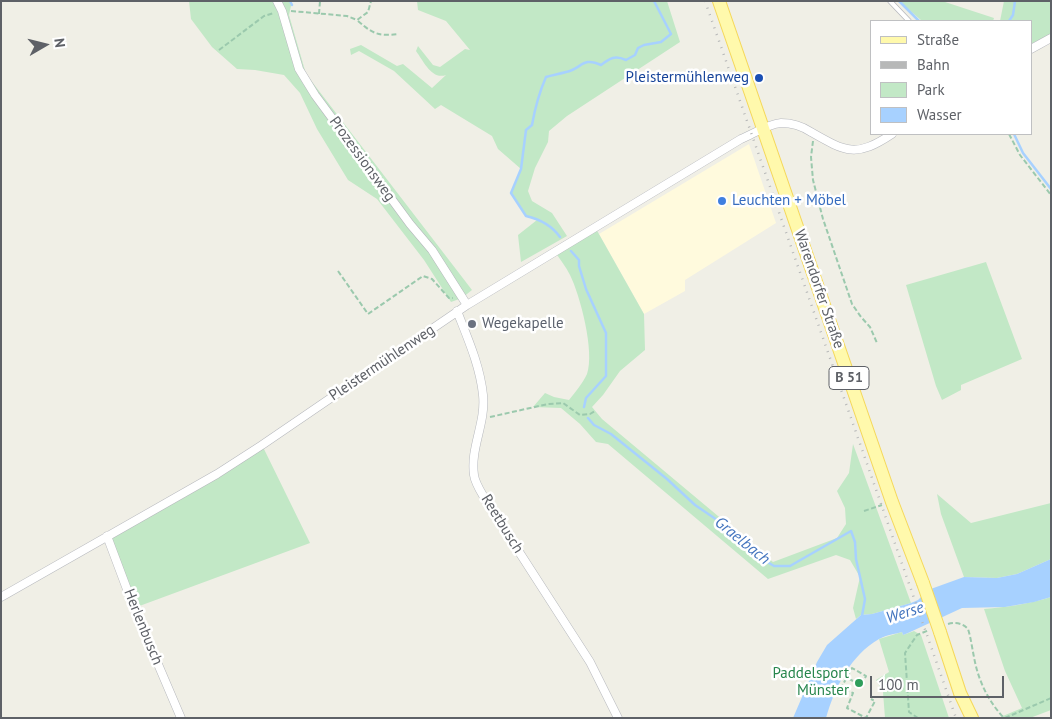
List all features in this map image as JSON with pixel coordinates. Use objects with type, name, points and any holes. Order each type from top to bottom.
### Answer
[{"type":"main road","name":"Warendorfer Straße","points":[[719,1],[892,502],[923,583],[945,628],[958,686],[972,718]]},
{"type":"street","name":"Prozessionsweg","points":[[277,1],[282,11],[299,69],[315,96],[415,231],[432,250],[465,302]]},
{"type":"street","points":[[1032,48],[1051,38]]},
{"type":"street","name":"Pleistermühlenweg","points":[[1,597],[232,464],[458,311],[465,302],[741,140],[780,123],[804,128],[837,147],[850,150],[871,147],[890,135]]},
{"type":"street","name":"Reetbusch","points":[[458,311],[476,361],[483,396],[483,419],[473,456],[474,477],[485,499],[590,662],[618,718]]},
{"type":"street","name":"Herlenbusch","points":[[107,536],[134,608],[181,718]]},
{"type":"lane","points":[[890,1],[908,20]]},
{"type":"path","points":[[319,14],[320,1]]},
{"type":"path","points":[[358,20],[368,12],[371,1]]},
{"type":"path","points":[[282,11],[347,16],[358,20],[382,36],[399,34]]},
{"type":"path","points":[[219,50],[268,15]]},
{"type":"path","points":[[815,134],[812,150],[813,180],[823,219],[852,304],[870,327],[877,342]]},
{"type":"path","points":[[1010,135],[1020,155],[1051,196]]},
{"type":"path","points":[[338,271],[368,314],[423,276],[432,279],[449,298],[465,302]]},
{"type":"path","points":[[483,419],[548,404],[562,403],[580,415],[596,411]]},
{"type":"path","points":[[864,511],[892,502]]},
{"type":"path","points":[[945,628],[960,624],[968,629],[975,664],[982,685],[993,705],[1004,718],[1051,698]]},
{"type":"path","points":[[917,635],[905,653],[909,712],[917,717]]},
{"type":"path","points":[[865,678],[866,676],[852,668],[840,688],[853,693],[847,708],[866,718],[875,701],[871,699]]},
{"type":"path","points":[[840,674],[853,681]]},
{"type":"shaded area","points":[[749,144],[776,223],[685,280],[685,291],[644,314],[599,234]]},
{"type":"green space","points":[[189,1],[292,1],[289,15],[306,74],[472,290],[462,298],[451,302],[424,260],[377,199],[348,180],[317,129],[300,93],[284,75],[237,69],[212,47],[191,19]]},
{"type":"green space","points":[[417,1],[667,1],[680,42],[567,116],[549,131],[548,142],[535,168],[528,191],[532,201],[552,213],[567,236],[521,262],[518,235],[537,220],[526,216],[511,193],[521,169],[498,149],[492,136],[441,105],[435,109],[394,71],[359,51],[351,55],[350,49],[361,45],[397,66],[403,64],[432,88],[446,75],[441,76],[432,73],[416,51],[418,46],[433,65],[440,67],[465,49],[470,50],[446,21],[418,10]]},
{"type":"green space","points":[[899,1],[942,1],[994,18],[993,20],[921,20]]},
{"type":"green space","points":[[1004,1],[1051,1],[1051,34],[1032,44],[1032,20],[1000,20]]},
{"type":"green space","points":[[595,227],[644,314],[645,350],[620,371],[592,407],[602,419],[773,562],[837,538],[846,524],[845,508],[837,491],[849,473],[853,444],[911,603],[872,614],[861,615],[856,619],[853,608],[860,577],[850,560],[836,555],[768,579],[608,444],[596,442],[580,424],[561,408],[533,407],[545,393],[569,400],[587,374],[589,364],[588,338],[582,309],[570,275],[555,252]]},
{"type":"green space","points":[[986,262],[1022,359],[961,385],[961,390],[942,400],[936,386],[906,285]]},
{"type":"green space","points":[[262,445],[310,543],[134,608],[107,536]]},
{"type":"green space","points":[[937,494],[971,523],[1051,503],[1051,559],[1017,574],[997,578],[964,577],[941,514]]},
{"type":"green space","points":[[1051,597],[1051,710],[1030,718],[998,718],[1022,708],[1005,671],[984,609],[1018,605]]},
{"type":"green space","points":[[914,631],[921,635],[949,718],[885,718],[883,692],[876,680],[889,672],[879,639],[902,632],[903,635]]},
{"type":"water","name":"Werse","points":[[1051,559],[1051,597],[1005,607],[962,608],[903,635],[902,632],[882,638],[860,654],[845,673],[834,695],[826,718],[793,718],[817,662],[827,645],[861,615],[872,614],[911,603],[918,600],[928,590],[964,577],[997,578],[1017,574]]},
{"type":"waterway","points":[[290,1],[292,5]]},
{"type":"waterway","name":"Graelbach","points":[[560,237],[545,223],[526,216],[511,193],[521,169],[526,130],[532,125],[546,77],[571,70],[586,62],[601,65],[613,58],[626,60],[635,55],[638,48],[661,42],[671,34],[654,1]]},
{"type":"waterway","points":[[899,1],[918,20]]},
{"type":"waterway","points":[[1010,20],[1013,15],[1015,1]]},
{"type":"waterway","points":[[1014,135],[1023,153],[1051,189]]},
{"type":"waterway","name":"Graelbach","points":[[571,251],[579,260],[586,289],[606,333],[606,376],[586,398],[584,407]]},
{"type":"waterway","name":"Graelbach","points":[[588,418],[594,425],[611,434],[667,479],[695,505],[723,524],[764,560],[774,566],[790,566],[851,531],[855,542],[856,559],[865,599],[862,616]]},
{"type":"railway","points":[[705,1],[956,718]]},
{"type":"place","name":"Pleistermühlenweg","points":[[759,78]]},
{"type":"place","name":"Leuchten + Möbel","points":[[722,201]]},
{"type":"place","name":"Wegekapelle","points":[[472,324]]},
{"type":"place","name":"Paddelsport Münster","points":[[859,683]]}]
